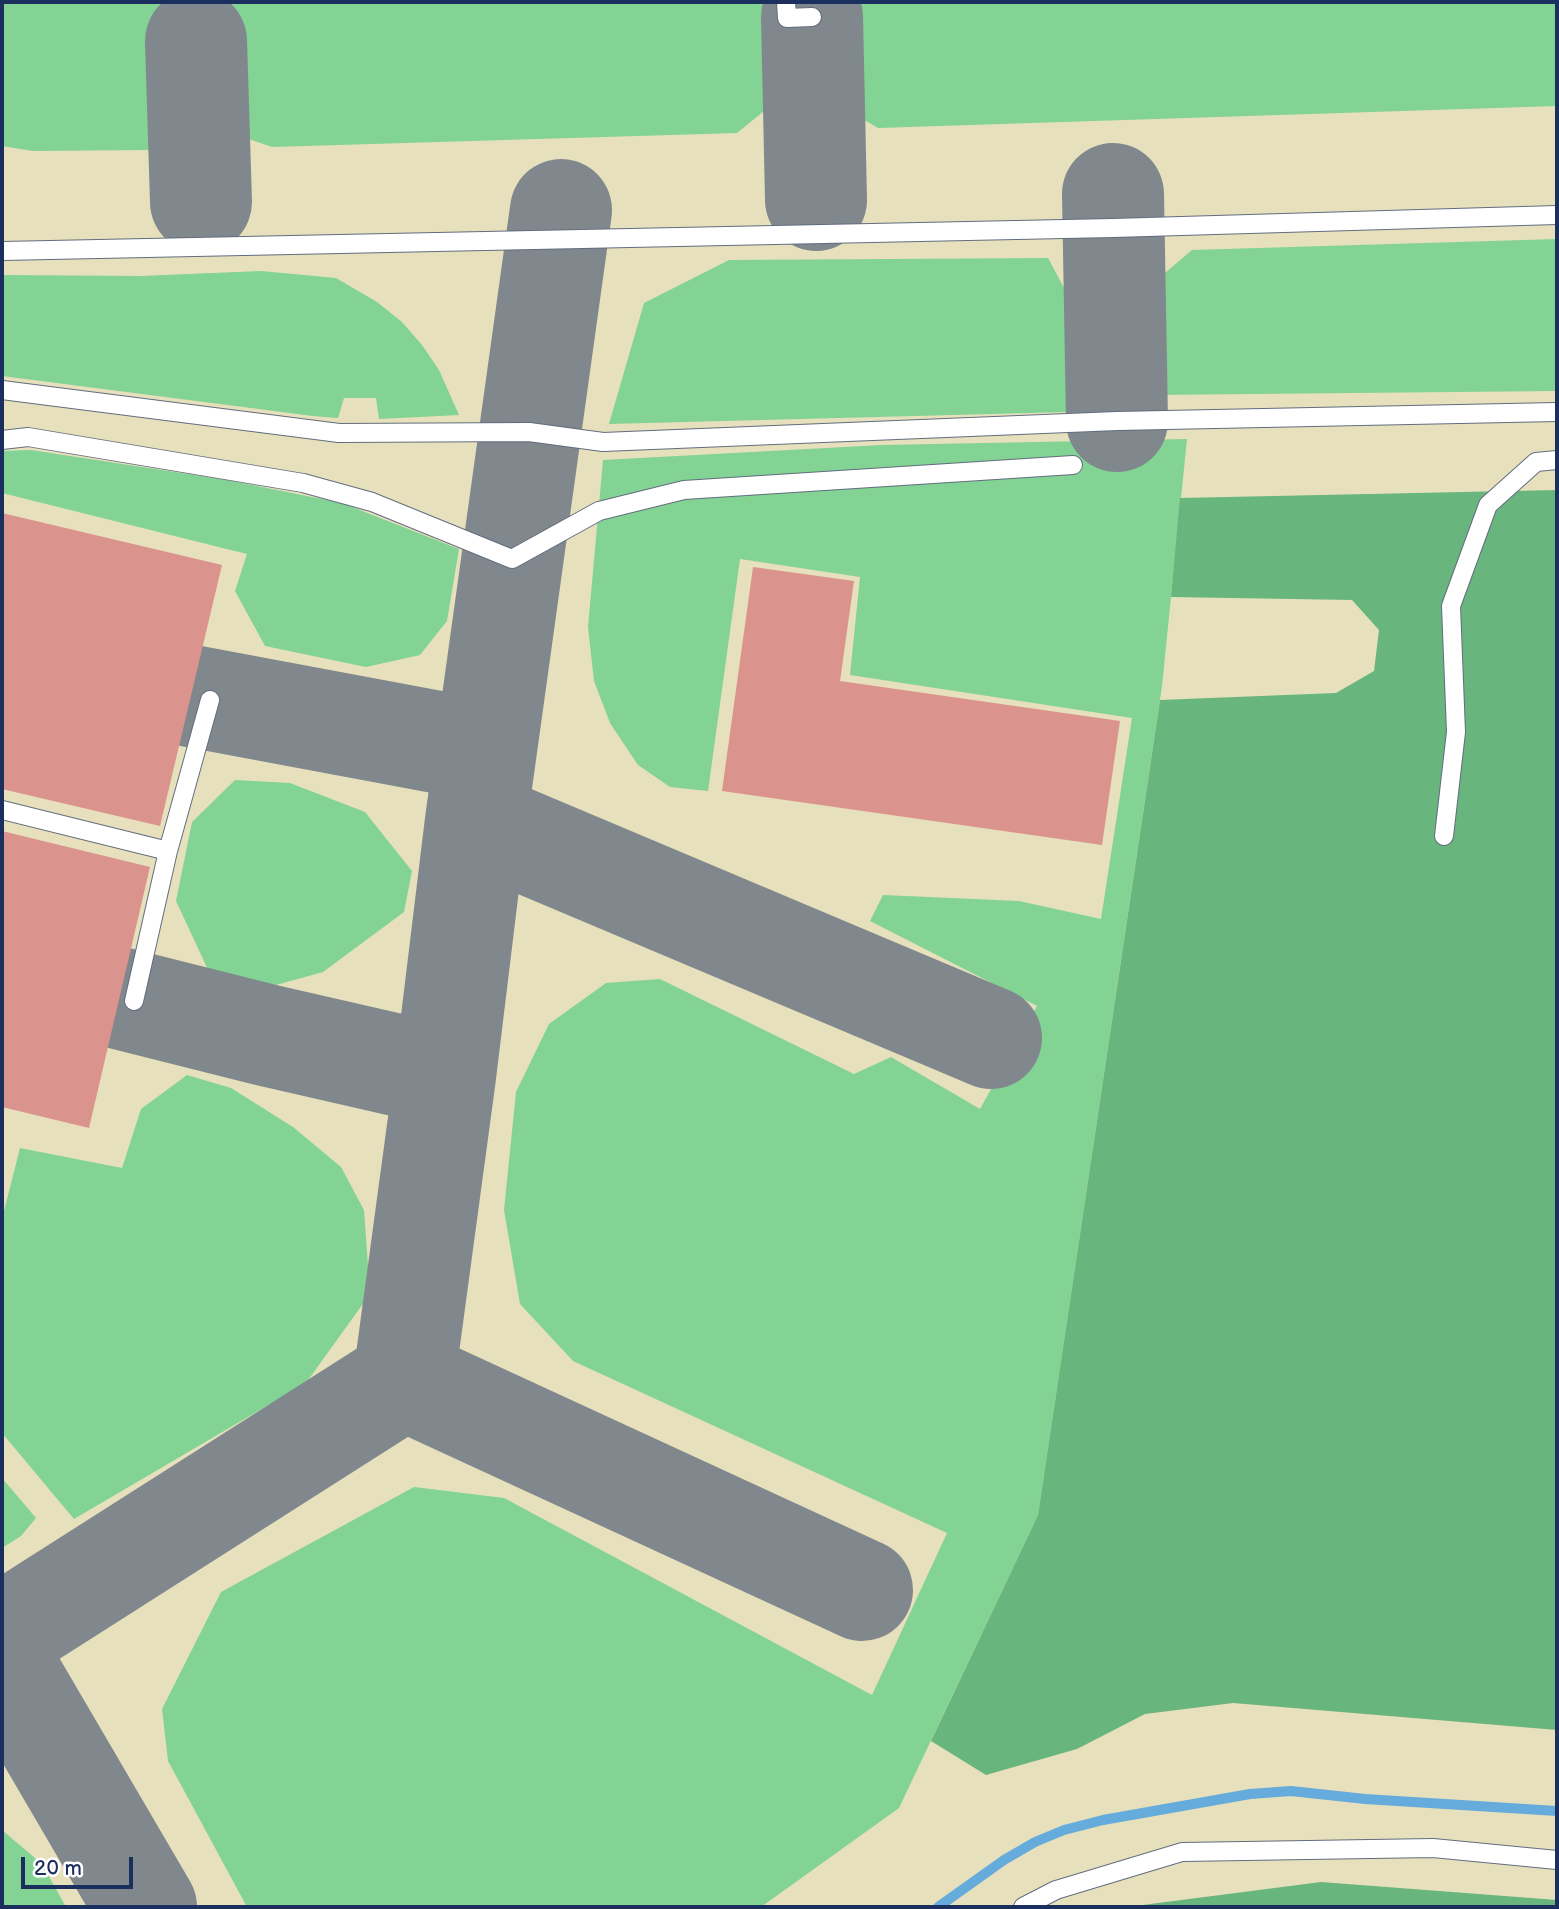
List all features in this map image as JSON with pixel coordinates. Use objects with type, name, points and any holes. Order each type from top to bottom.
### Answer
[{"type":"lane","points":[[786,2],[787,18],[812,17]]},
{"type":"lane","points":[[2,251],[1113,228],[1557,215]]},
{"type":"lane","points":[[2,390],[339,433],[529,432],[603,442],[1117,421],[1557,412]]},
{"type":"lane","points":[[2,440],[28,437],[303,483],[372,502],[512,559],[600,511],[684,490],[1073,465]]},
{"type":"lane","points":[[1444,836],[1456,732],[1451,606],[1488,505],[1536,462],[1557,460]]},
{"type":"lane","points":[[134,1001],[168,851],[209,700]]},
{"type":"lane","points":[[2,810],[168,851]]},
{"type":"lane","points":[[1023,1907],[1056,1890],[1182,1852],[1433,1848],[1557,1860]]},
{"type":"green space","points":[[2,2],[768,2],[769,107],[737,133],[272,147],[243,137],[238,18],[160,18],[163,136],[148,150],[33,151],[2,146]]},
{"type":"green space","points":[[848,2],[1557,2],[1557,106],[878,128],[849,111]]},
{"type":"green space","points":[[1557,239],[1557,391],[1150,395],[1152,284],[1192,250]]},
{"type":"green space","points":[[1048,258],[1070,299],[1068,412],[609,424],[644,303],[729,260]]},
{"type":"green space","points":[[261,271],[336,278],[377,302],[402,322],[422,345],[439,370],[459,415],[379,419],[376,398],[344,398],[338,418],[313,416],[2,376],[2,275],[141,276]]},
{"type":"green space","points":[[1187,439],[1162,686],[1038,1515],[899,1808],[761,1907],[247,1907],[168,1761],[162,1709],[221,1592],[414,1487],[504,1498],[872,1695],[947,1533],[573,1361],[520,1304],[504,1210],[516,1092],[549,1024],[606,983],[660,979],[854,1074],[891,1057],[980,1109],[1037,1006],[870,921],[883,895],[1019,901],[1101,919],[1132,718],[850,675],[860,577],[740,559],[708,791],[670,787],[638,765],[610,723],[594,681],[588,627],[603,460],[882,445]]},
{"type":"green space","points":[[31,450],[227,480],[342,503],[459,549],[447,621],[420,655],[366,667],[265,646],[235,591],[247,554],[2,493],[2,451]]},
{"type":"green space","points":[[1557,490],[1557,1730],[1233,1703],[1145,1714],[1077,1749],[986,1775],[931,1741],[1038,1515],[1160,700],[1336,693],[1374,671],[1379,630],[1352,600],[1171,597],[1180,498]]},
{"type":"green space","points":[[235,780],[290,783],[365,812],[412,871],[404,912],[323,972],[276,985],[210,974],[176,901],[192,822]]},
{"type":"green space","points":[[187,1075],[231,1088],[293,1127],[341,1167],[364,1210],[370,1294],[306,1383],[74,1519],[2,1433],[2,1219],[20,1148],[122,1168],[141,1109]]},
{"type":"green space","points":[[2,1478],[36,1518],[21,1536],[2,1548]]},
{"type":"green space","points":[[2,1830],[42,1864],[66,1907],[2,1907]]},
{"type":"green space","points":[[1321,1882],[1557,1900],[1557,1907],[1127,1907]]},
{"type":"building","points":[[2,513],[222,565],[160,826],[2,789]]},
{"type":"building","points":[[753,567],[854,581],[840,681],[1120,721],[1102,845],[722,791]]},
{"type":"building","points":[[2,831],[150,867],[89,1128],[2,1107]]},
{"type":"waterway","points":[[938,1907],[1004,1860],[1035,1842],[1064,1830],[1103,1820],[1250,1794],[1291,1791],[1365,1799],[1557,1811]]},
{"type":"taxiway","points":[[812,17],[816,200]]},
{"type":"taxiway","points":[[196,41],[201,202]]},
{"type":"taxiway","points":[[1113,194],[1117,421]]},
{"type":"taxiway","points":[[2,1635],[404,1379],[476,821],[561,210]]},
{"type":"taxiway","points":[[191,696],[485,751]]},
{"type":"taxiway","points":[[476,821],[991,1038]]},
{"type":"taxiway","points":[[119,998],[445,1076]]},
{"type":"taxiway","points":[[404,1379],[862,1590]]},
{"type":"taxiway","points":[[2,1661],[146,1907]]}]
